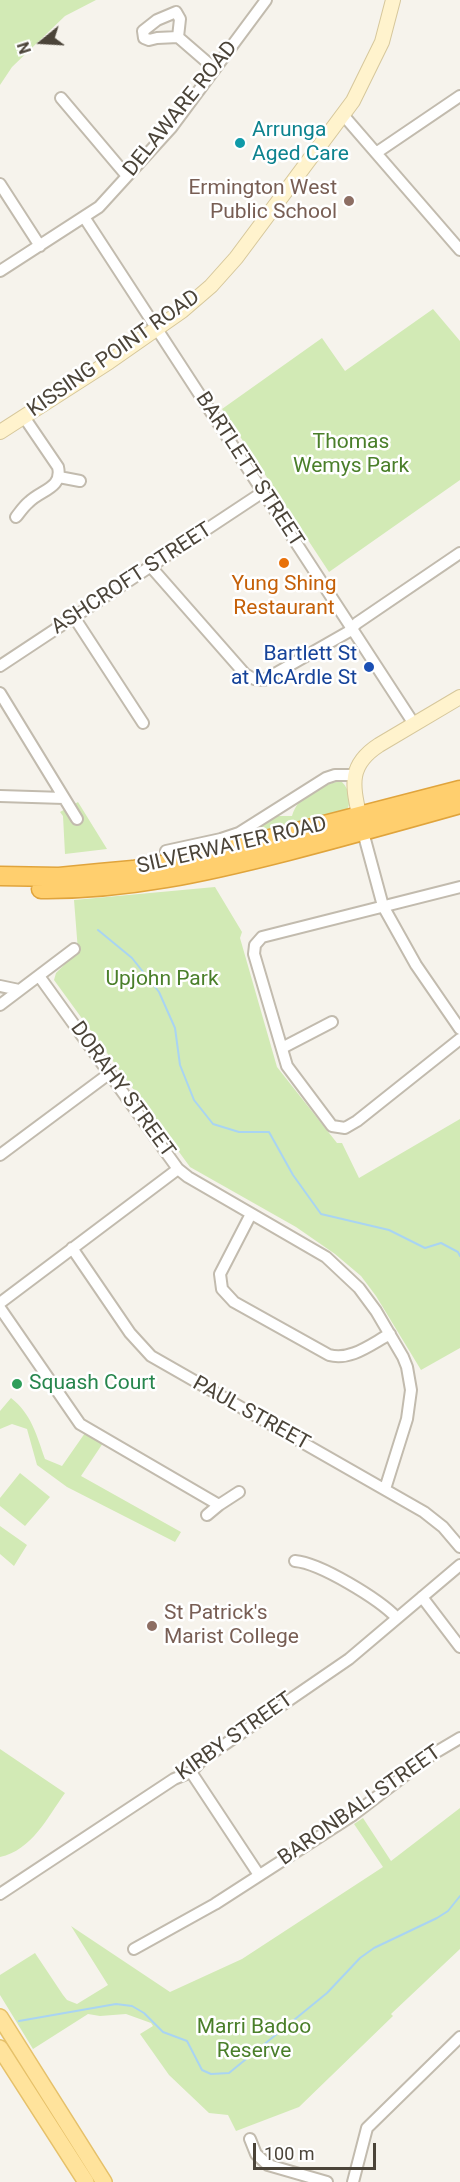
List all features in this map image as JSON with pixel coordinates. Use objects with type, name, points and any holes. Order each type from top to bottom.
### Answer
[{"type":"highway","name":"SILVERWATER ROAD","points":[[0,889],[76,889],[145,883],[218,869],[460,790]]},
{"type":"highway","name":"SILVERWATER ROAD","points":[[0,876],[59,877],[133,870],[460,804]]},
{"type":"main road","points":[[0,2017],[105,2182]]},
{"type":"main road","points":[[0,2048],[86,2182]]},
{"type":"street","name":"DELAWARE ROAD","points":[[0,271],[99,207],[171,128],[266,0]]},
{"type":"street","name":"KISSING POINT ROAD","points":[[0,432],[157,329],[182,311],[224,272],[344,116],[364,81],[382,42],[393,0]]},
{"type":"street","points":[[178,37],[215,69]]},
{"type":"street","points":[[376,153],[460,96]]},
{"type":"street","points":[[61,98],[127,176]]},
{"type":"street","points":[[344,116],[460,250]]},
{"type":"street","points":[[0,184],[40,246]]},
{"type":"street","name":"BARTLETT STREET","points":[[84,217],[414,724]]},
{"type":"street","points":[[16,517],[30,501],[54,485],[59,477],[58,467],[24,417]]},
{"type":"street","points":[[59,477],[80,481]]},
{"type":"street","name":"ASHCROFT STREET","points":[[0,666],[263,492]]},
{"type":"street","points":[[151,567],[233,662],[245,674],[254,679],[264,680],[348,632],[460,553]]},
{"type":"street","points":[[75,617],[143,723]]},
{"type":"street","points":[[0,693],[77,819]]},
{"type":"street","points":[[460,697],[367,752],[359,761],[355,775],[361,824],[383,906],[416,965],[460,1029]]},
{"type":"street","points":[[166,851],[233,835],[326,778],[335,775],[355,775]]},
{"type":"street","points":[[0,796],[64,798]]},
{"type":"street","points":[[460,886],[262,938],[255,945],[254,954],[287,1066],[332,1126],[345,1128],[357,1121],[460,1039]]},
{"type":"street","points":[[0,1005],[74,949]]},
{"type":"street","name":"DORAHY STREET","points":[[0,1303],[178,1169],[39,976]]},
{"type":"street","points":[[0,986],[19,990]]},
{"type":"street","points":[[282,1048],[332,1022]]},
{"type":"street","points":[[0,1155],[110,1073]]},
{"type":"street","points":[[178,1169],[326,1257],[358,1288],[390,1334],[407,1367],[411,1389],[407,1419],[385,1489]]},
{"type":"street","points":[[251,1214],[220,1274],[222,1289],[234,1302],[329,1355],[337,1357],[354,1353],[390,1334]]},
{"type":"street","name":"PAUL STREET","points":[[72,1248],[130,1333],[151,1356],[433,1518],[460,1547]]},
{"type":"street","points":[[0,1308],[80,1424],[219,1505]]},
{"type":"street","points":[[207,1515],[238,1492]]},
{"type":"street","points":[[295,1561],[318,1568],[378,1602],[397,1618]]},
{"type":"street","name":"KIRBY STREET","points":[[0,1894],[174,1779],[191,1772],[202,1760],[349,1659],[460,1565]]},
{"type":"street","points":[[422,1597],[460,1647]]},
{"type":"street","name":"BARONBALI STREET","points":[[134,1948],[215,1904],[360,1811],[433,1754],[460,1738]]},
{"type":"street","name":"BARONBALI STREET","points":[[191,1772],[259,1875]]},
{"type":"street","points":[[353,2182],[368,2128],[460,2037]]},
{"type":"street","points":[[250,2139],[256,2154],[268,2165],[327,2182]]},
{"type":"green space","points":[[0,0],[96,0],[65,16],[12,67],[0,85]]},
{"type":"green space","name":"Thomas Wemys Park","points":[[433,309],[460,341],[460,480],[329,572],[222,409],[322,338],[345,371]]},
{"type":"green space","points":[[341,781],[349,795],[346,811],[251,835],[251,831],[273,816],[292,816],[299,802],[311,792]]},
{"type":"green space","points":[[78,802],[107,849],[65,854],[63,816],[60,812]]},
{"type":"green space","name":"Upjohn Park","points":[[215,887],[242,932],[240,938],[277,1067],[337,1143],[342,1143],[359,1178],[460,1119],[460,1348],[421,1370],[376,1296],[361,1276],[335,1254],[296,1227],[190,1167],[54,980],[56,973],[78,951],[74,900]]},
{"type":"green space","points":[[11,1398],[28,1418],[45,1459],[62,1466],[85,1433],[103,1443],[81,1476],[181,1532],[175,1542],[67,1487],[37,1465],[27,1429],[12,1424],[0,1429],[0,1411]]},
{"type":"green space","points":[[20,1473],[50,1497],[25,1526],[0,1506],[0,1498]]},
{"type":"green space","points":[[0,1526],[27,1545],[14,1566],[0,1554]]},
{"type":"green space","points":[[0,1749],[65,1793],[30,1840],[21,1848],[0,1857]]},
{"type":"green space","name":"Marri Badoo Reserve","points":[[460,1808],[460,1949],[391,2014],[393,2016],[299,2107],[236,2131],[228,2115],[209,2113],[169,2075],[140,2034],[153,2026],[151,2023],[126,2014],[100,2016],[88,2014],[33,2049],[0,1995],[0,1975],[35,1953],[67,2000],[77,2004],[108,1985],[71,1926],[170,1992],[242,1959],[383,1867],[354,1824],[363,1818],[391,1861]]},
{"type":"waterway","points":[[98,930],[132,958],[159,992],[175,1028],[180,1065],[194,1100],[213,1124],[239,1132],[269,1132],[293,1175],[321,1214],[389,1230],[425,1248],[441,1243],[458,1252],[460,1256]]},
{"type":"waterway","points":[[19,2021],[116,2004],[132,2006],[144,2013],[163,2032],[187,2041],[202,2070],[211,2074],[229,2073],[327,1993],[360,1958],[374,1948],[437,1918],[448,1911],[460,1896]]},
{"type":"place","name":"Arrunga Aged Care","points":[[240,143]]},
{"type":"place","name":"Ermington West Public School","points":[[349,201]]},
{"type":"place","name":"Yung Shing Restaurant","points":[[284,563]]},
{"type":"place","name":"Bartlett St at McArdle St","points":[[369,667]]},
{"type":"place","name":"Squash Court","points":[[17,1384]]},
{"type":"place","name":"St Patrick's Marist College","points":[[152,1626]]}]
